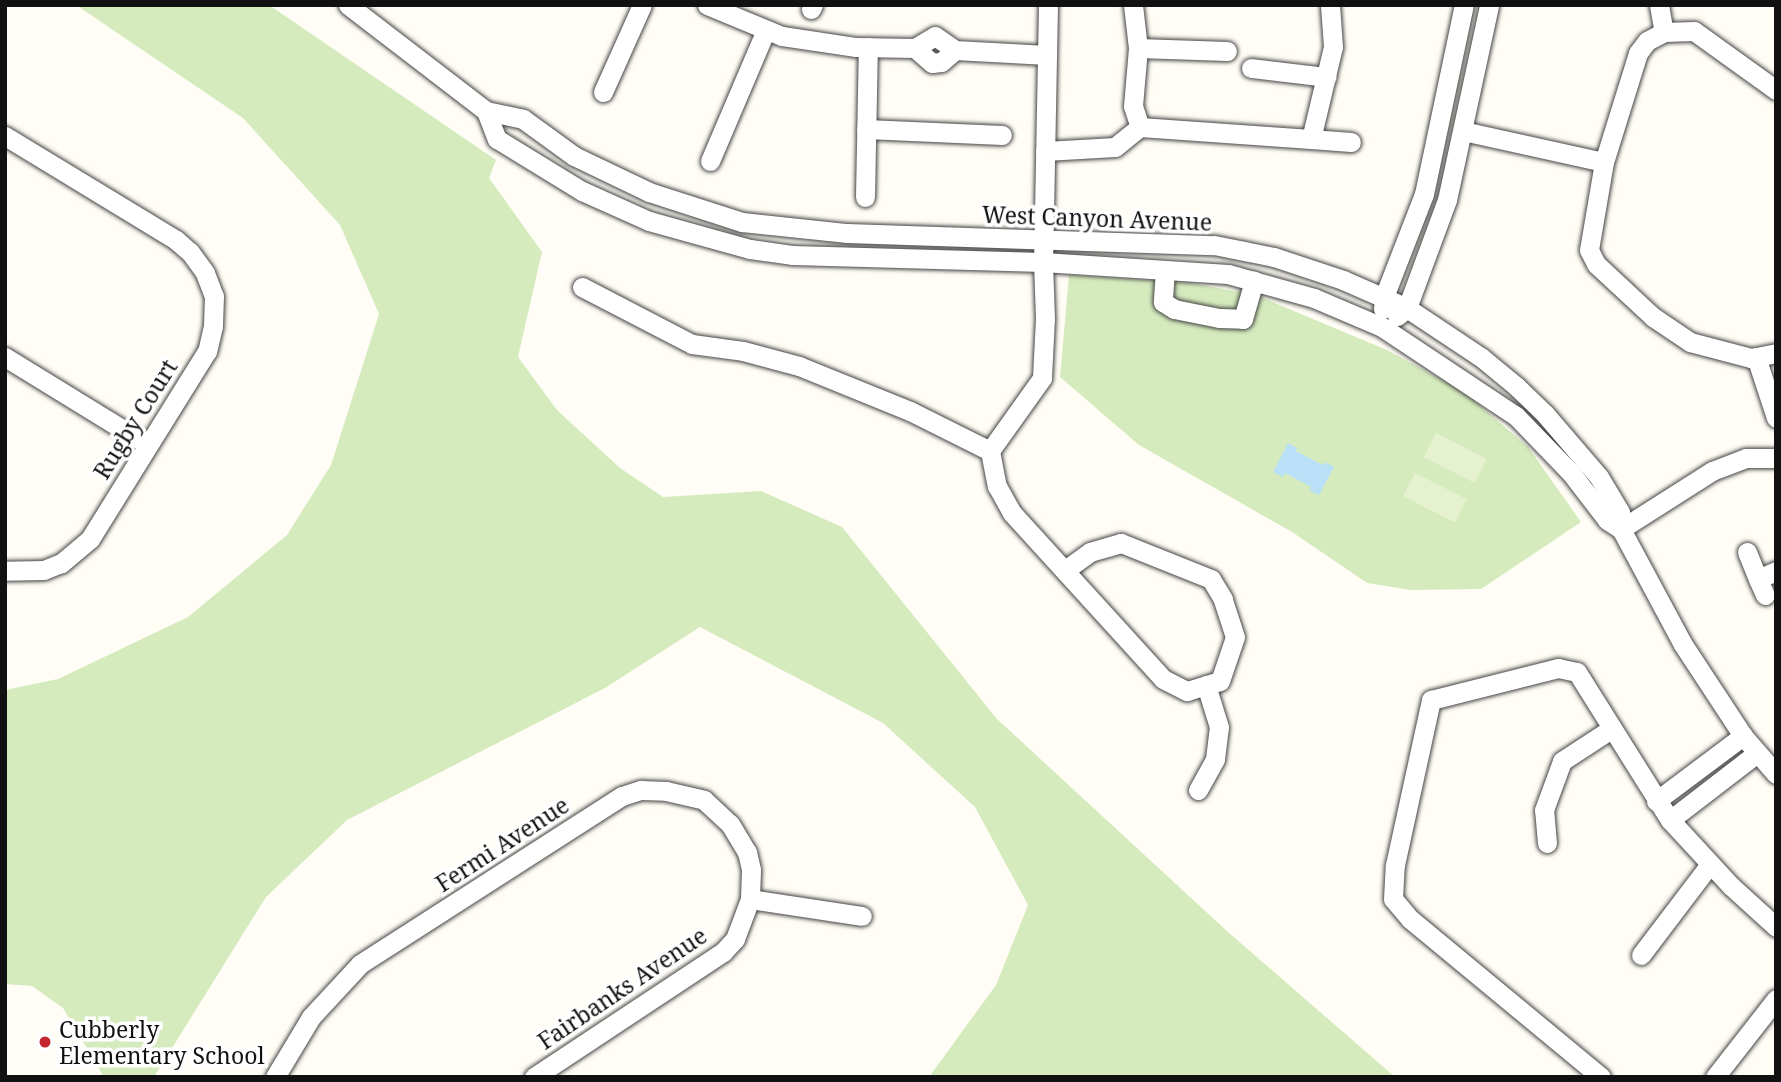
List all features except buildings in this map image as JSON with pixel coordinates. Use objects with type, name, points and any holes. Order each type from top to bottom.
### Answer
[{"type":"street","name":"West Canyon Avenue","points":[[348,5],[486,111],[523,119],[573,156],[649,192],[742,222],[847,233],[1214,245],[1274,257],[1407,308],[1482,358],[1545,414],[1599,477],[1620,512],[1621,528],[1682,643],[1743,736],[1776,774]]},
{"type":"street","points":[[603,93],[642,5]]},
{"type":"street","points":[[707,5],[782,36],[868,47],[915,48],[935,36],[955,50],[1047,55]]},
{"type":"street","points":[[1048,5],[1042,378],[990,451],[997,486],[1012,513],[1163,679],[1187,691],[1220,681],[1235,637],[1223,599],[1211,579],[1121,543],[1090,552],[1065,570]]},
{"type":"street","points":[[1133,5],[1138,48],[1133,106],[1140,127]]},
{"type":"street","points":[[1311,139],[1334,47],[1330,5]]},
{"type":"street","points":[[1382,327],[1384,297],[1424,194],[1464,5]]},
{"type":"street","points":[[1382,327],[1407,308],[1447,201],[1489,5]]},
{"type":"street","points":[[1659,5],[1664,32]]},
{"type":"street","points":[[710,161],[766,30]]},
{"type":"street","points":[[1776,90],[1694,31],[1664,32],[1647,41],[1638,53],[1604,162],[1590,250],[1596,264],[1653,317],[1690,342],[1756,357],[1776,353]]},
{"type":"street","points":[[865,197],[868,47]]},
{"type":"street","points":[[1138,48],[1227,51]]},
{"type":"street","points":[[1251,68],[1326,76]]},
{"type":"street","name":"West Canyon Avenue","points":[[486,111],[497,139],[582,191],[649,220],[750,249],[792,255],[1043,262],[1228,274],[1314,298],[1382,327],[1516,416],[1571,473],[1607,520],[1621,528]]},
{"type":"street","points":[[1045,151],[1115,147],[1140,127],[1351,142]]},
{"type":"street","points":[[866,129],[1002,135]]},
{"type":"street","points":[[1463,131],[1604,162]]},
{"type":"street","name":"Rugby Court","points":[[5,136],[176,240],[190,252],[205,273],[214,296],[214,327],[207,351],[90,539],[61,564],[44,570],[5,571]]},
{"type":"street","points":[[1165,271],[1163,302],[1174,309],[1219,318],[1243,319],[1254,281]]},
{"type":"street","points":[[582,287],[692,344],[743,351],[799,366],[910,411],[990,451]]},
{"type":"street","points":[[5,357],[148,445]]},
{"type":"street","points":[[1756,357],[1776,418]]},
{"type":"street","points":[[1621,528],[1712,471],[1746,458],[1776,458]]},
{"type":"street","points":[[1747,552],[1766,581]]},
{"type":"street","points":[[1601,1077],[1410,919],[1393,898],[1395,865],[1431,700],[1558,667],[1577,672],[1670,820],[1710,864],[1776,926]]},
{"type":"street","points":[[1198,790],[1215,759],[1219,727],[1206,685]]},
{"type":"street","points":[[1547,843],[1544,810],[1562,761],[1611,729]]},
{"type":"street","points":[[1656,801],[1743,736]]},
{"type":"street","points":[[1670,820],[1757,753]]},
{"type":"street","name":"Fermi Avenue","points":[[275,1077],[310,1017],[360,964],[622,796],[641,790],[666,790],[704,800],[730,824],[747,852],[751,870],[750,899]]},
{"type":"street","points":[[1641,956],[1710,864]]},
{"type":"street","points":[[750,899],[862,916]]},
{"type":"street","name":"Fairbanks Avenue","points":[[534,1077],[723,952],[735,939],[750,899]]},
{"type":"street","points":[[1715,1077],[1776,999]]},
{"type":"green space","points":[[76,5],[269,5],[496,160],[489,178],[542,252],[518,357],[557,410],[620,468],[663,497],[761,491],[842,527],[997,719],[1228,932],[1395,1077],[929,1077],[996,985],[1028,905],[975,807],[883,723],[700,627],[605,688],[347,820],[266,897],[154,1077],[104,1077],[63,1008],[32,986],[5,984],[5,690],[58,679],[188,617],[287,535],[331,465],[379,314],[340,225],[243,118]]},
{"type":"green space","points":[[1069,275],[1190,283],[1256,295],[1387,350],[1464,392],[1528,447],[1581,522],[1481,589],[1411,590],[1367,583],[1292,532],[1139,445],[1060,377]]},
{"type":"green space","points":[[1436,433],[1487,459],[1475,483],[1424,457]]},
{"type":"green space","points":[[1415,473],[1467,499],[1455,522],[1403,496]]},
{"type":"water","points":[[1288,443],[1297,448],[1296,451],[1323,465],[1325,462],[1334,467],[1319,495],[1310,491],[1311,487],[1285,473],[1283,477],[1273,472]]},
{"type":"place","name":"Cubberly Elementary School","points":[[45,1042]]}]
